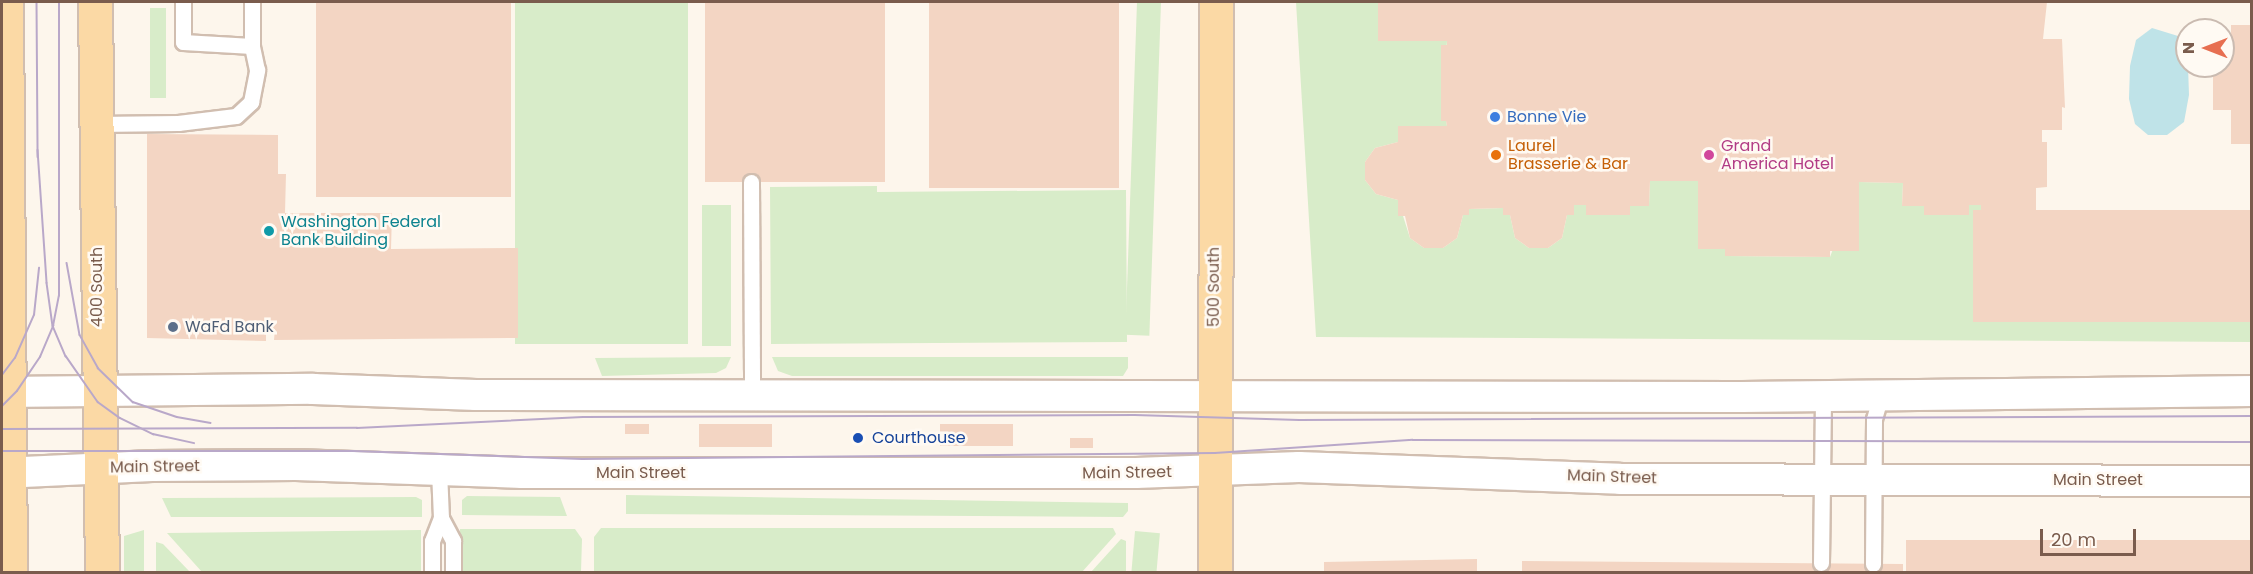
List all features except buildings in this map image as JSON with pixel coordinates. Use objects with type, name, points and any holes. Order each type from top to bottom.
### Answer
[{"type":"main road","points":[[6,2],[4,47],[5,473],[10,573]]},
{"type":"main road","name":"400 South","points":[[95,2],[102,573]]},
{"type":"main road","name":"500 South","points":[[1215,573],[1216,2]]},
{"type":"street","points":[[5,392],[98,389],[752,396],[1215,393],[1881,395],[2252,391]]},
{"type":"street","name":"Main Street","points":[[5,473],[100,468],[296,465],[439,470],[944,474],[1343,468],[1620,479],[1873,478],[2252,481]]},
{"type":"lane","points":[[183,2],[183,42],[252,46]]},
{"type":"lane","points":[[96,123],[178,123],[236,116],[251,102],[257,70],[252,46],[252,2]]},
{"type":"lane","points":[[751,182],[752,396]]},
{"type":"lane","points":[[1821,563],[1823,395]]},
{"type":"lane","points":[[1873,564],[1874,419],[1881,395]]},
{"type":"lane","points":[[432,573],[432,541],[441,518],[439,470]]},
{"type":"lane","points":[[441,518],[453,541],[453,573]]},
{"type":"green space","points":[[515,2],[688,2],[688,344],[515,344]]},
{"type":"green space","points":[[1137,2],[1161,3],[1149,336],[1125,335]]},
{"type":"green space","points":[[1296,2],[1378,2],[1378,41],[1447,41],[1441,121],[1446,121],[1447,126],[1398,126],[1398,142],[1375,148],[1365,162],[1365,180],[1376,194],[1398,200],[1410,238],[1424,248],[1443,248],[1457,238],[1463,215],[1469,215],[1469,209],[1503,208],[1503,215],[1510,215],[1515,238],[1529,248],[1548,248],[1562,238],[1567,215],[1574,215],[1574,205],[1586,205],[1586,215],[1630,215],[1630,206],[1649,205],[1650,181],[1698,181],[1698,249],[1725,249],[1725,256],[1830,257],[1859,182],[1903,183],[1902,206],[1924,206],[1924,215],[1969,215],[1969,205],[1981,205],[1981,210],[1973,211],[1973,321],[2251,322],[2251,342],[1316,337]]},
{"type":"green space","points":[[150,8],[166,8],[166,98],[150,98]]},
{"type":"green space","points":[[877,186],[877,192],[1126,190],[1127,342],[771,344],[770,187]]},
{"type":"green space","points":[[702,205],[731,205],[731,346],[702,346]]},
{"type":"green space","points":[[731,357],[726,368],[716,373],[602,376],[595,358]]},
{"type":"green space","points":[[772,357],[1128,357],[1128,368],[1123,376],[792,376],[778,371]]},
{"type":"green space","points":[[626,495],[1128,503],[1128,511],[1123,517],[626,514]]},
{"type":"green space","points":[[467,496],[560,497],[567,516],[462,515],[462,500]]},
{"type":"green space","points":[[416,497],[422,500],[422,517],[171,517],[162,498]]},
{"type":"green space","points":[[601,528],[1113,528],[1116,534],[1082,572],[594,572],[594,537]]},
{"type":"green space","points":[[460,529],[575,529],[582,539],[581,572],[459,572]]},
{"type":"green space","points":[[144,530],[144,572],[124,572],[124,536]]},
{"type":"green space","points":[[421,530],[421,572],[202,572],[167,533]]},
{"type":"green space","points":[[1135,531],[1160,533],[1157,572],[1131,572]]},
{"type":"green space","points":[[1121,539],[1126,541],[1126,572],[1091,572]]},
{"type":"green space","points":[[156,542],[163,544],[190,572],[156,572]]},
{"type":"water","points":[[2152,28],[2175,35],[2175,78],[2188,78],[2189,95],[2184,122],[2167,135],[2148,135],[2135,124],[2129,99],[2130,66],[2136,40]]},
{"type":"tram line","points":[[37,2],[38,157]]},
{"type":"tram line","points":[[2,406],[17,391],[40,357],[53,326],[59,296],[59,2]]},
{"type":"tram line","points":[[38,150],[47,283],[53,326],[66,356],[98,402],[120,418],[153,434],[194,443]]},
{"type":"tram line","points":[[67,263],[80,335],[98,368],[133,402],[177,417],[210,423]]},
{"type":"tram line","points":[[2,375],[15,358],[34,315],[39,268]]},
{"type":"tram line","points":[[2,429],[357,428],[583,417],[1135,415],[1299,420],[2252,416]]},
{"type":"tram line","points":[[2,451],[353,451],[582,459],[1215,453],[1413,440],[2252,442]]},
{"type":"place","name":"Bonne Vie","points":[[1495,117]]},
{"type":"place","name":"Laurel Brasserie & Bar","points":[[1496,155]]},
{"type":"place","name":"Grand America Hotel","points":[[1709,155]]},
{"type":"place","name":"Washington Federal Bank Building","points":[[269,231]]},
{"type":"place","name":"WaFd Bank","points":[[173,327]]},
{"type":"place","name":"Courthouse","points":[[858,438]]}]
